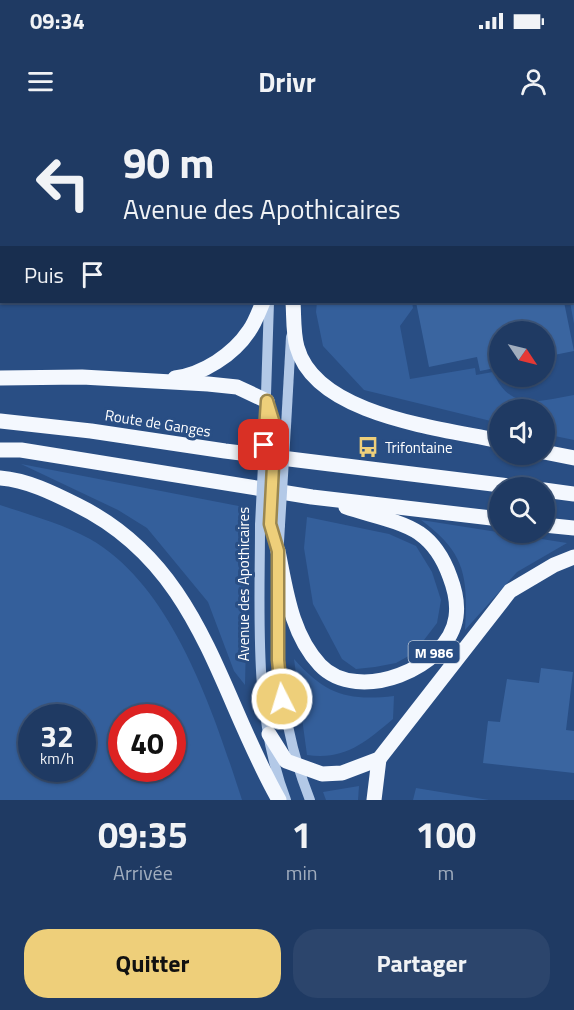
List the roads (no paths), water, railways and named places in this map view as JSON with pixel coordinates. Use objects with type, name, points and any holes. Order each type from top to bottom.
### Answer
[{"type":"main road","points":[[150,381],[188,376],[222,359],[249,332],[263,303]]},
{"type":"main road","points":[[293,303],[297,348],[322,385],[347,402],[385,416],[489,439]]},
{"type":"main road","points":[[0,378],[82,378],[237,387],[267,401]]},
{"type":"main road","name":"Route de Ganges","points":[[0,421],[489,483]]},
{"type":"main road","name":"M 986","points":[[0,450],[21,450],[312,496],[489,518]]},
{"type":"main road","points":[[555,454],[574,458]]},
{"type":"main road","points":[[0,478],[51,491],[90,511],[127,536],[156,563],[179,593],[205,637],[264,774],[279,800]]},
{"type":"main road","points":[[555,491],[574,494]]},
{"type":"main road","name":"M 986","points":[[278,551],[288,601],[301,639],[321,666],[346,681],[392,680],[429,658],[445,639],[456,619],[456,594],[439,553],[418,533],[312,496]]},
{"type":"main road","points":[[555,526],[574,528]]},
{"type":"main road","name":"M 986","points":[[379,759],[510,591],[574,556]]},
{"type":"main road","points":[[269,734],[286,762],[322,774],[342,773],[379,759],[374,800]]},
{"type":"street","name":"Avenue des Apothicaires","points":[[269,303],[267,401],[276,426],[270,525],[278,551],[279,670],[282,699],[297,766],[310,800]]},
{"type":"street","name":"Avenue des Apothicaires","points":[[286,800],[274,769],[260,663],[276,426],[293,303]]},
{"type":"place","name":"Trifontaine","points":[[368,447]]}]
